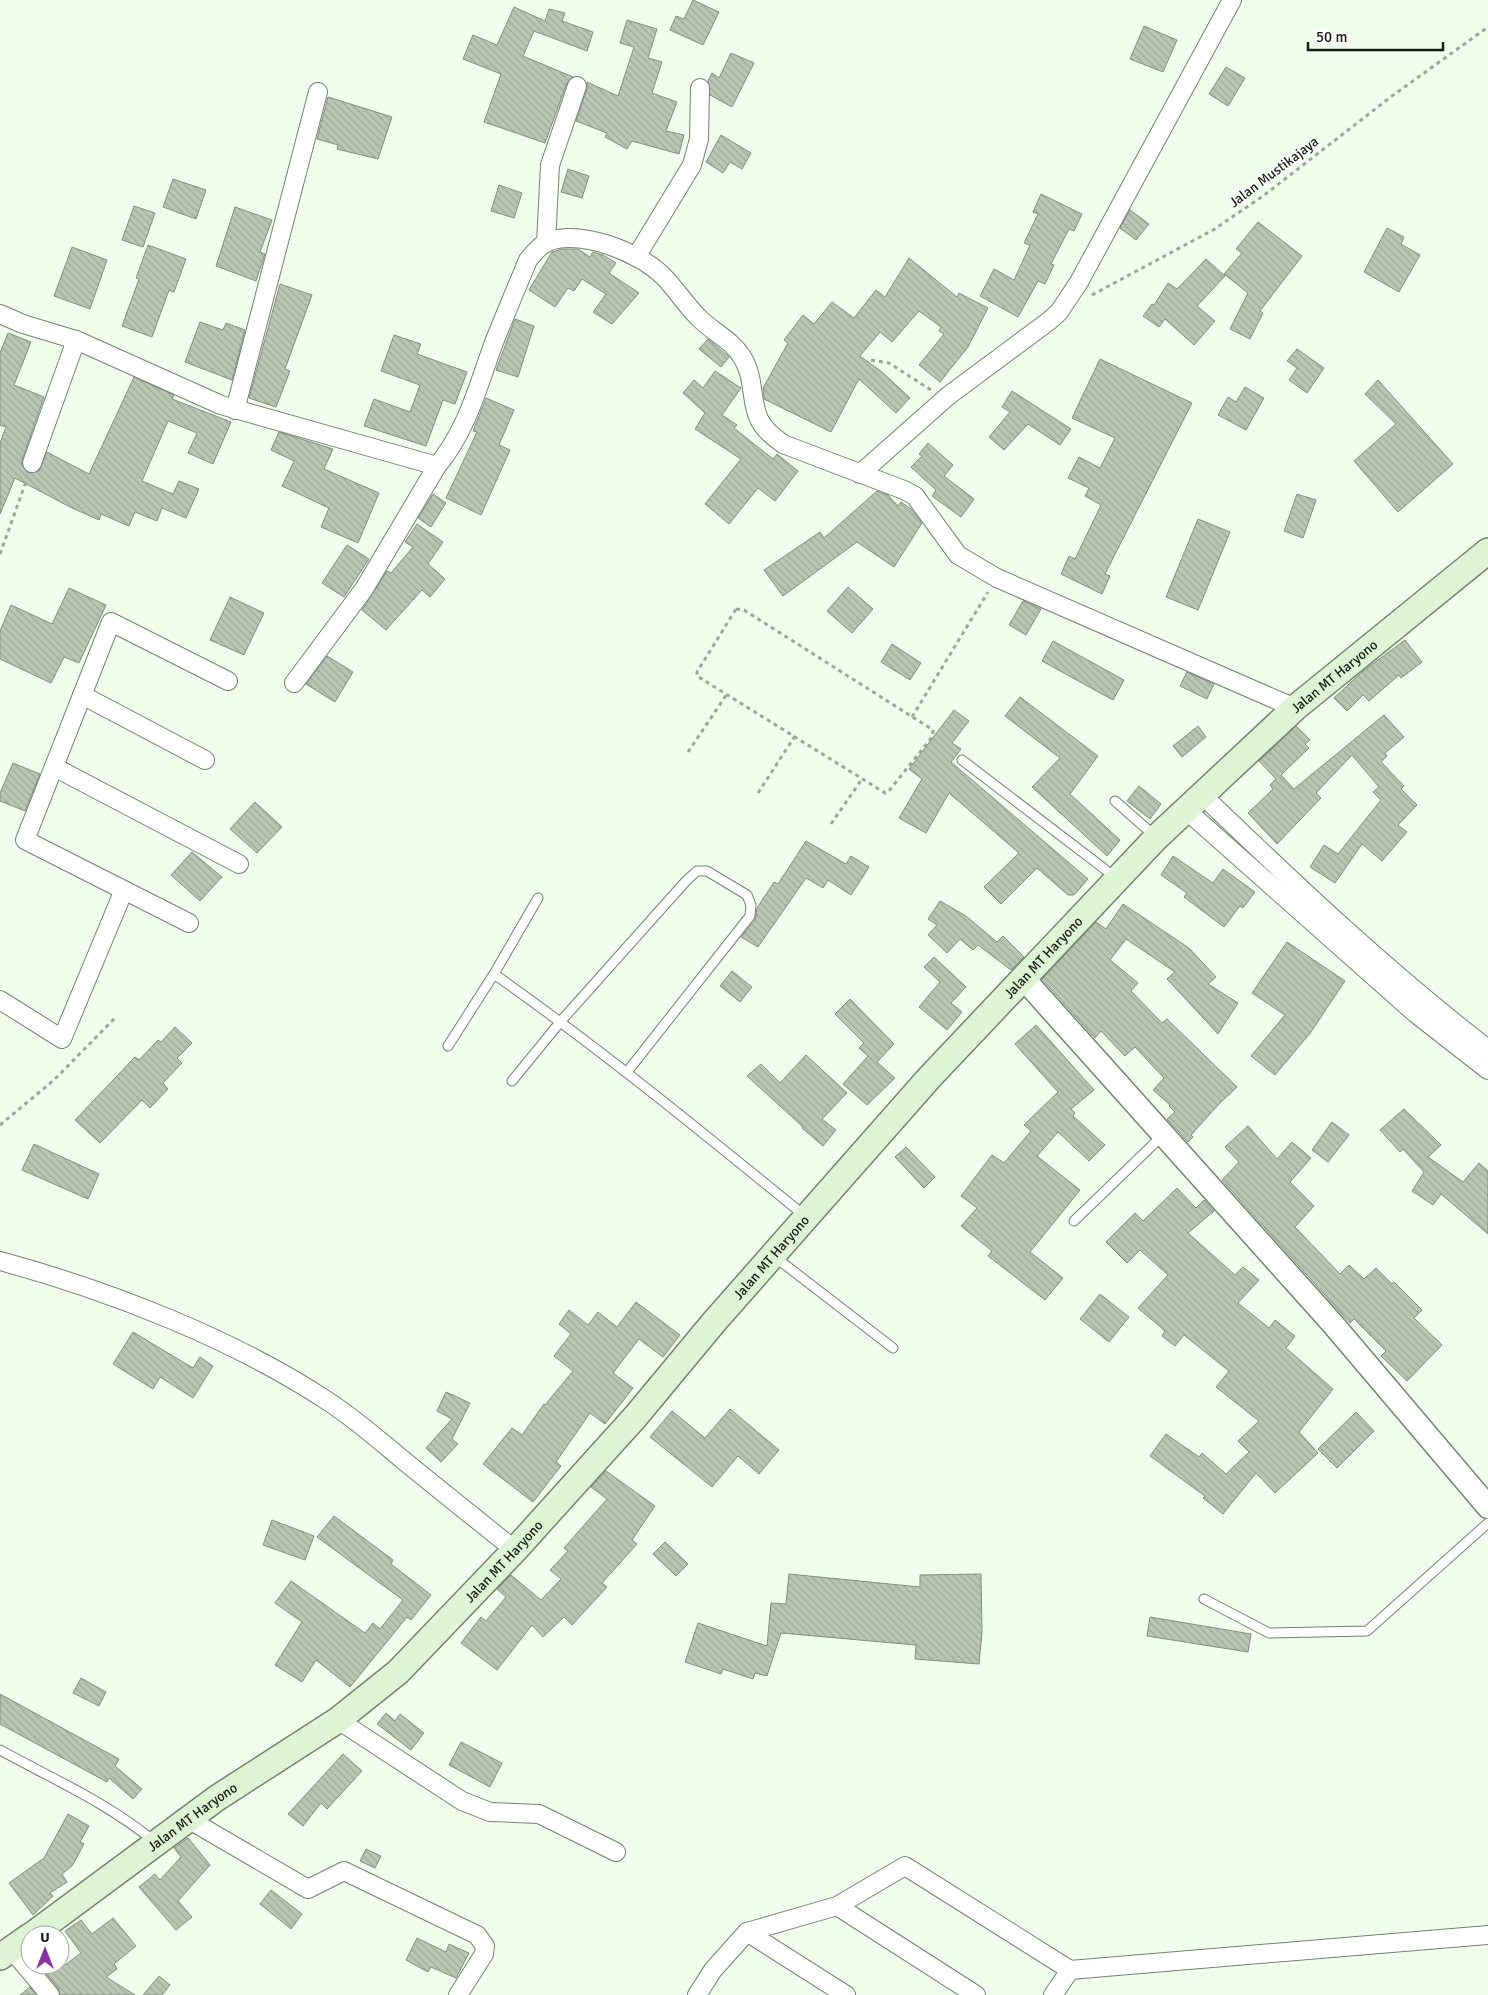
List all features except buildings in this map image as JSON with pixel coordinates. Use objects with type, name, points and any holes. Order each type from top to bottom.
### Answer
[{"type":"main road","name":"Jalan MT Haryono","points":[[18,1945],[155,1842],[338,1720],[398,1672],[515,1550],[636,1416],[805,1216],[928,1078],[1157,837],[1193,801],[1295,708],[1488,551]]},
{"type":"street","points":[[860,474],[948,396],[1036,333],[1059,312],[1079,282],[1232,0]]},
{"type":"street","points":[[546,242],[550,164],[577,86]]},
{"type":"street","points":[[636,257],[692,164],[699,139],[700,88]]},
{"type":"street","points":[[235,410],[318,92]]},
{"type":"street","points":[[294,683],[364,589],[437,466],[450,451],[466,419],[528,260],[546,242],[571,239],[617,247],[636,257],[662,275],[699,318],[728,339],[743,358],[751,377],[759,420],[768,432],[793,449],[904,490],[914,496],[958,554],[997,578],[1295,708]]},
{"type":"street","points":[[0,314],[24,324],[76,340],[235,410],[437,466]]},
{"type":"street","points":[[32,463],[76,340]]},
{"type":"street","points":[[189,923],[25,840],[111,622],[228,681]]},
{"type":"street","points":[[82,695],[204,760]]},
{"type":"street","points":[[54,767],[239,864]]},
{"type":"street","points":[[1193,801],[1271,862],[1403,980],[1488,1049]]},
{"type":"street","points":[[1193,801],[1408,1007],[1488,1070]]},
{"type":"street","points":[[0,1000],[62,1038],[124,890]]},
{"type":"street","points":[[1024,979],[1162,1136],[1332,1323],[1488,1506]]},
{"type":"street","points":[[0,1261],[103,1294],[181,1325],[250,1356],[305,1387],[353,1419],[515,1550]]},
{"type":"street","points":[[338,1720],[462,1802],[490,1812],[539,1814],[616,1852]]},
{"type":"street","points":[[188,1819],[308,1889],[344,1871],[477,1935],[485,1946],[484,1954],[458,1995]]},
{"type":"street","points":[[702,1993],[713,1970],[747,1932],[836,1906],[905,1866],[1070,1970],[1488,1935]]},
{"type":"street","points":[[836,1906],[976,1995]]},
{"type":"street","points":[[747,1932],[846,1995]]},
{"type":"street","points":[[18,1945],[50,1995]]},
{"type":"street","points":[[1053,1995],[1070,1970]]},
{"type":"lane","points":[[962,760],[1117,879]]},
{"type":"lane","points":[[1115,801],[1157,837]]},
{"type":"lane","points":[[512,1081],[561,1021],[692,874],[702,870],[707,871],[747,895],[751,905],[750,916],[627,1072]]},
{"type":"lane","points":[[448,1046],[494,974],[538,898]]},
{"type":"lane","points":[[494,974],[561,1021],[627,1072],[805,1216]]},
{"type":"lane","points":[[1074,1221],[1162,1136]]},
{"type":"lane","points":[[773,1255],[893,1348]]},
{"type":"lane","points":[[1204,1599],[1269,1633],[1367,1632],[1488,1523]]},
{"type":"lane","points":[[0,1750],[106,1806],[131,1822],[155,1842]]},
{"type":"path","name":"Jalan Mustikajaya","points":[[1059,312],[1213,230],[1263,196],[1392,96],[1488,27]]},
{"type":"path","points":[[871,360],[889,363],[925,388],[948,396]]},
{"type":"path","points":[[0,554],[32,463]]},
{"type":"path","points":[[912,717],[997,578]]},
{"type":"path","points":[[739,609],[912,717],[933,730],[933,736],[888,792],[885,793],[697,676],[696,673],[732,613],[739,609]]},
{"type":"path","points":[[688,752],[727,694]]},
{"type":"path","points":[[758,793],[794,736]]},
{"type":"path","points":[[832,824],[862,779]]},
{"type":"path","points":[[0,1125],[54,1080],[115,1018]]}]
